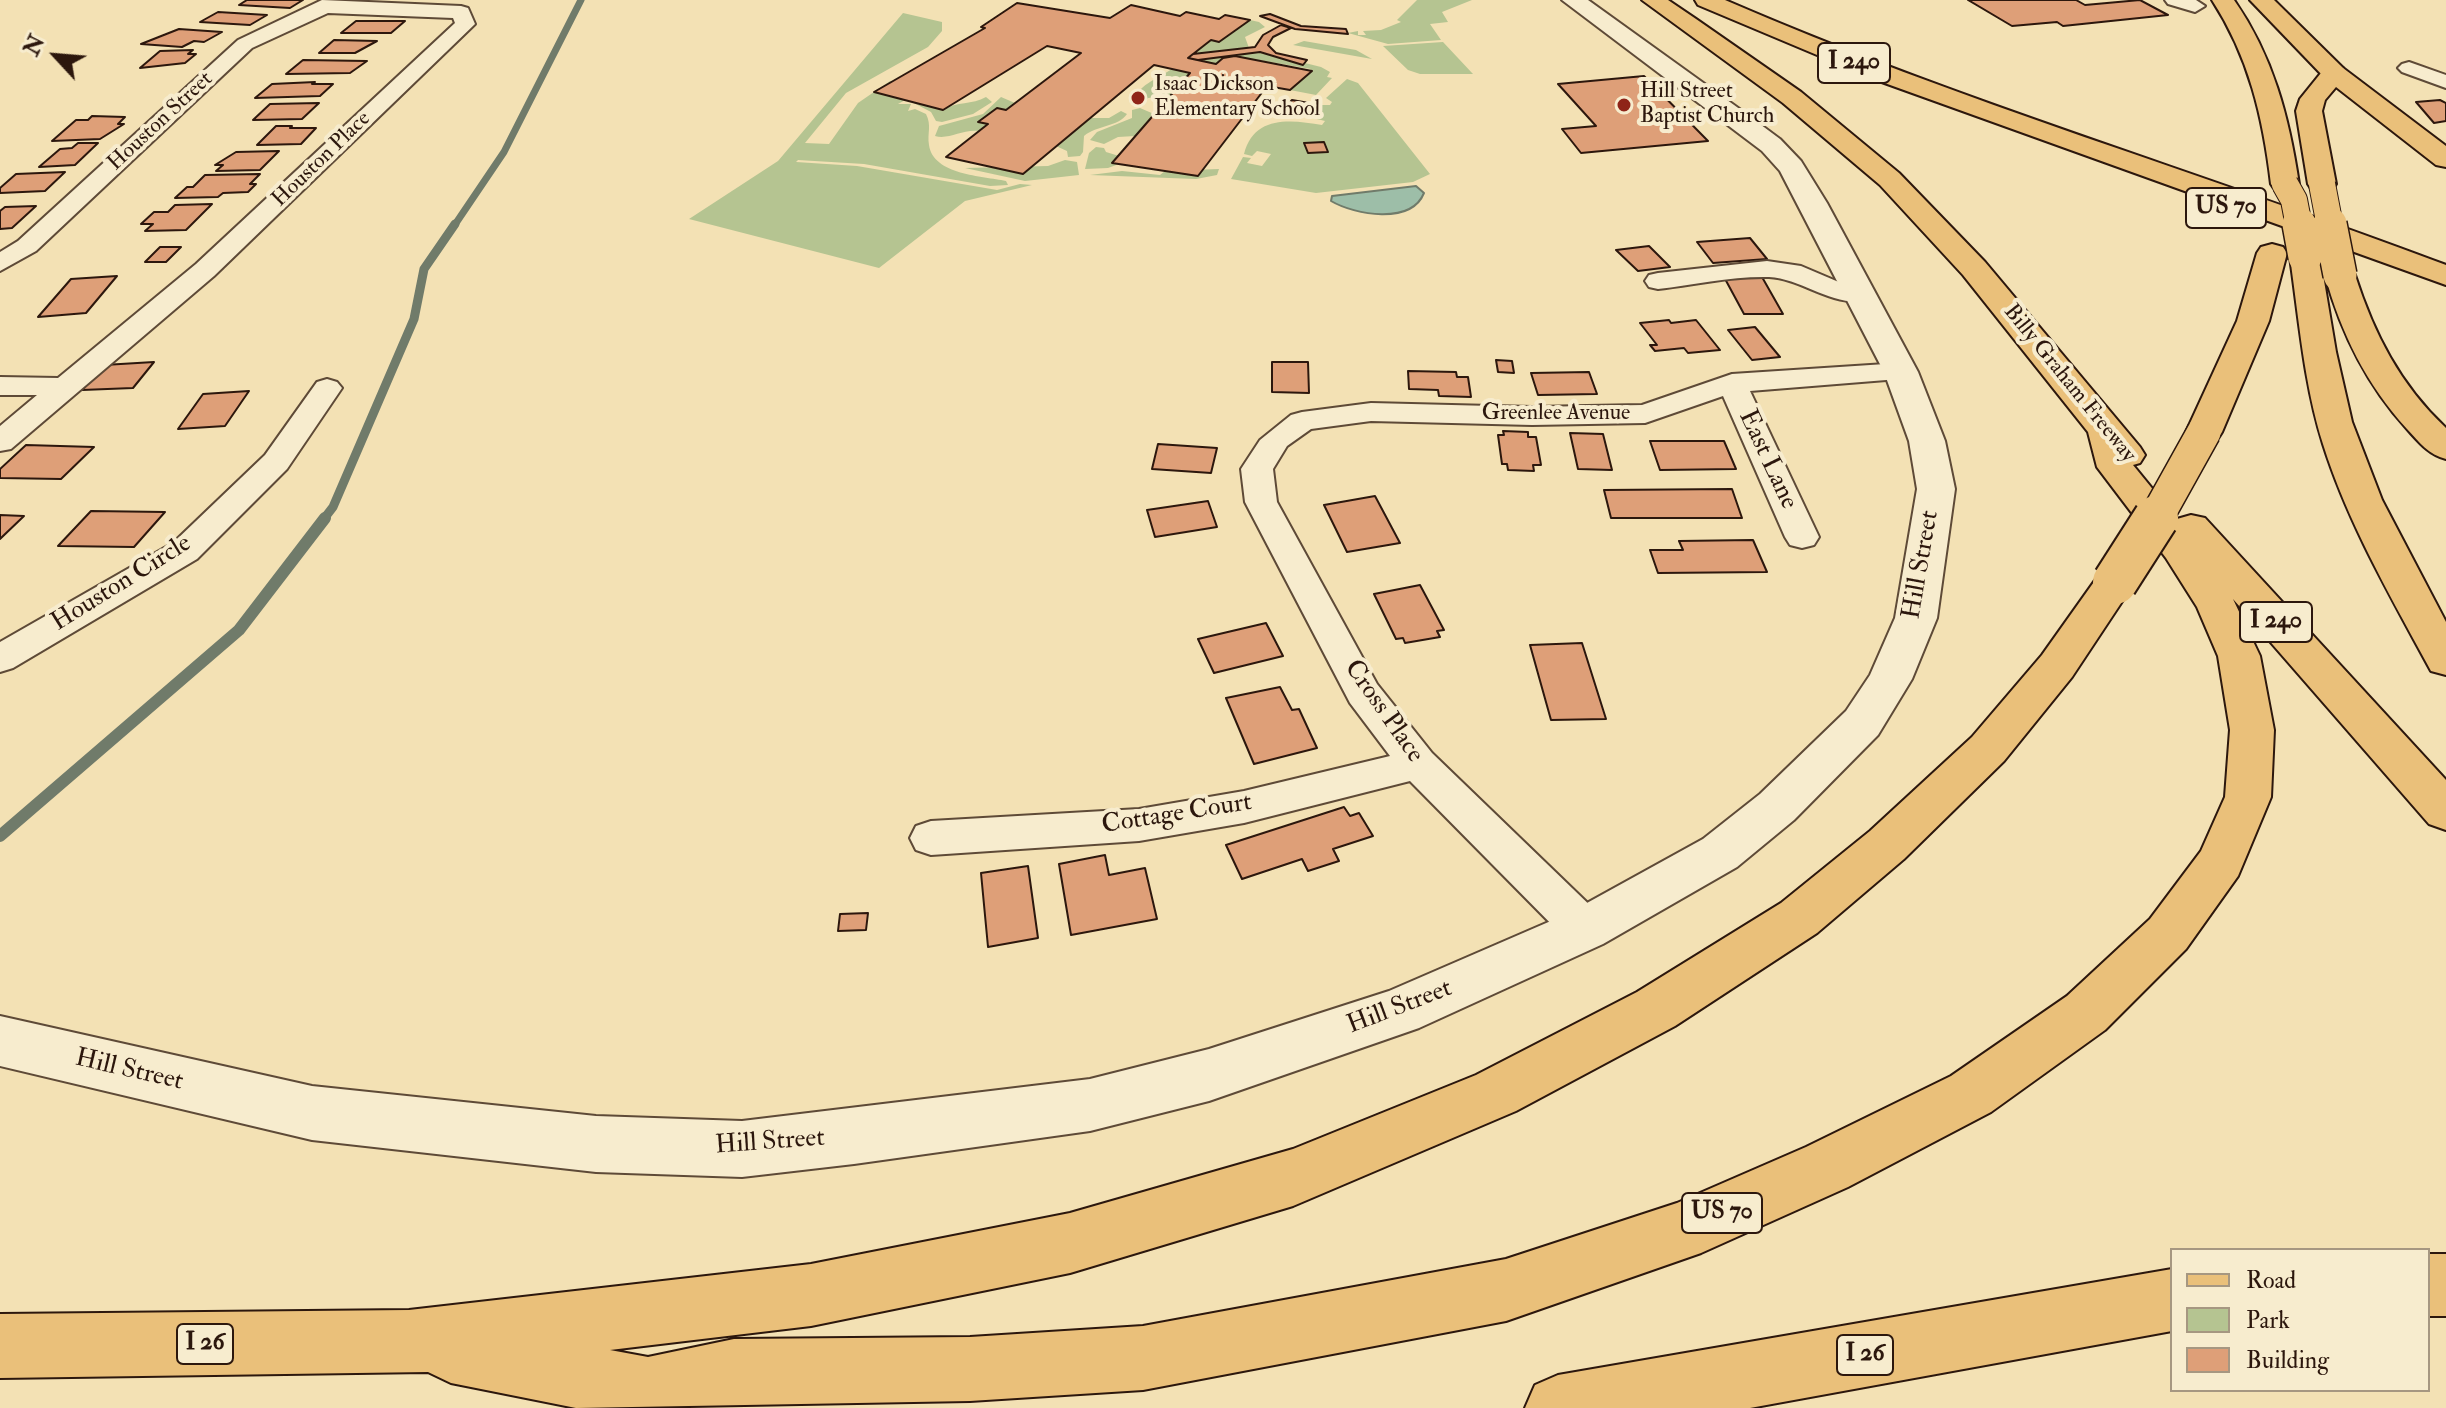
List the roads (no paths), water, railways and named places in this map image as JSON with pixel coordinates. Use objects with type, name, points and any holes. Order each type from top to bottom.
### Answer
[{"type":"main road","name":"Billy Graham Freeway","points":[[1653,0],[1783,91],[1852,146],[1920,209],[1992,290],[2106,432],[2446,811]]},
{"type":"main road","name":"I 240","points":[[1706,0],[1847,61],[2205,186],[2446,276]]},
{"type":"main road","points":[[2223,0],[2241,23],[2267,85],[2284,175],[2294,200],[2289,255],[2322,361],[2341,443],[2380,539],[2446,660]]},
{"type":"main road","points":[[2261,0],[2334,73],[2446,159]]},
{"type":"main road","points":[[2334,73],[2313,99],[2309,111],[2340,275],[2352,318],[2369,356],[2393,393],[2446,448]]},
{"type":"main road","name":"US 70","points":[[2005,118],[2023,132],[2131,170],[2308,241],[2446,303]]},
{"type":"main road","points":[[409,1342],[811,1295],[1070,1243],[1293,1177],[1496,1093],[1656,1009],[1810,909],[1887,845],[1988,749],[2057,666],[2163,507],[2204,432],[2253,321],[2289,255]]},
{"type":"main road","name":"US 70","points":[[678,1399],[734,1371],[970,1369],[1143,1358],[1506,1290],[1680,1232],[1827,1167],[1971,1094],[2086,1013],[2168,934],[2221,862],[2248,797],[2252,730],[2239,656],[2217,607],[2181,550],[2115,467],[2106,432]]},
{"type":"main road","name":"I 26","points":[[1558,1408],[1686,1389],[2058,1318],[2170,1300]]},
{"type":"main road","name":"I 26","points":[[0,1346],[409,1342],[678,1399]]},
{"type":"street","name":"Hill Street","points":[[0,1041],[312,1113],[596,1144],[742,1149],[1090,1105],[1209,1075],[1400,1011],[1585,929],[1720,853],[1777,807],[1862,723],[1890,679],[1916,618],[1936,489],[1927,441],[1901,372],[1791,167],[1771,145],[1573,0]]},
{"type":"street","name":"Houston Street","points":[[0,263],[27,246],[245,44],[330,4]]},
{"type":"street","name":"Houston Place","points":[[0,442],[205,270],[465,24],[461,12],[330,4]]},
{"type":"street","points":[[2409,68],[2446,82]]},
{"type":"street","points":[[1658,281],[1767,269],[1792,272],[1835,290],[1861,294]]},
{"type":"street","name":"Greenlee Avenue","points":[[1302,421],[1371,412],[1532,416],[1645,414],[1732,383],[1901,372]]},
{"type":"street","name":"East Lane","points":[[1732,383],[1802,537]]},
{"type":"street","points":[[0,386],[62,387]]},
{"type":"street","name":"Houston Circle","points":[[0,659],[185,551],[276,462],[327,388]]},
{"type":"street","name":"Cross Place","points":[[1302,421],[1275,440],[1257,469],[1261,502],[1363,693],[1418,764],[1585,929]]},
{"type":"street","name":"Cottage Court","points":[[931,838],[1139,825],[1244,807],[1418,764]]},
{"type":"waterway","points":[[454,226],[504,152],[581,0]]},
{"type":"waterway","points":[[323,520],[333,507],[414,319],[424,269],[455,224]]},
{"type":"waterway","points":[[0,836],[239,630],[325,518]]},
{"type":"place","name":"Isaac Dickson Elementary School","points":[[1138,98]]},
{"type":"place","name":"Hill Street Baptist Church","points":[[1624,105]]}]
